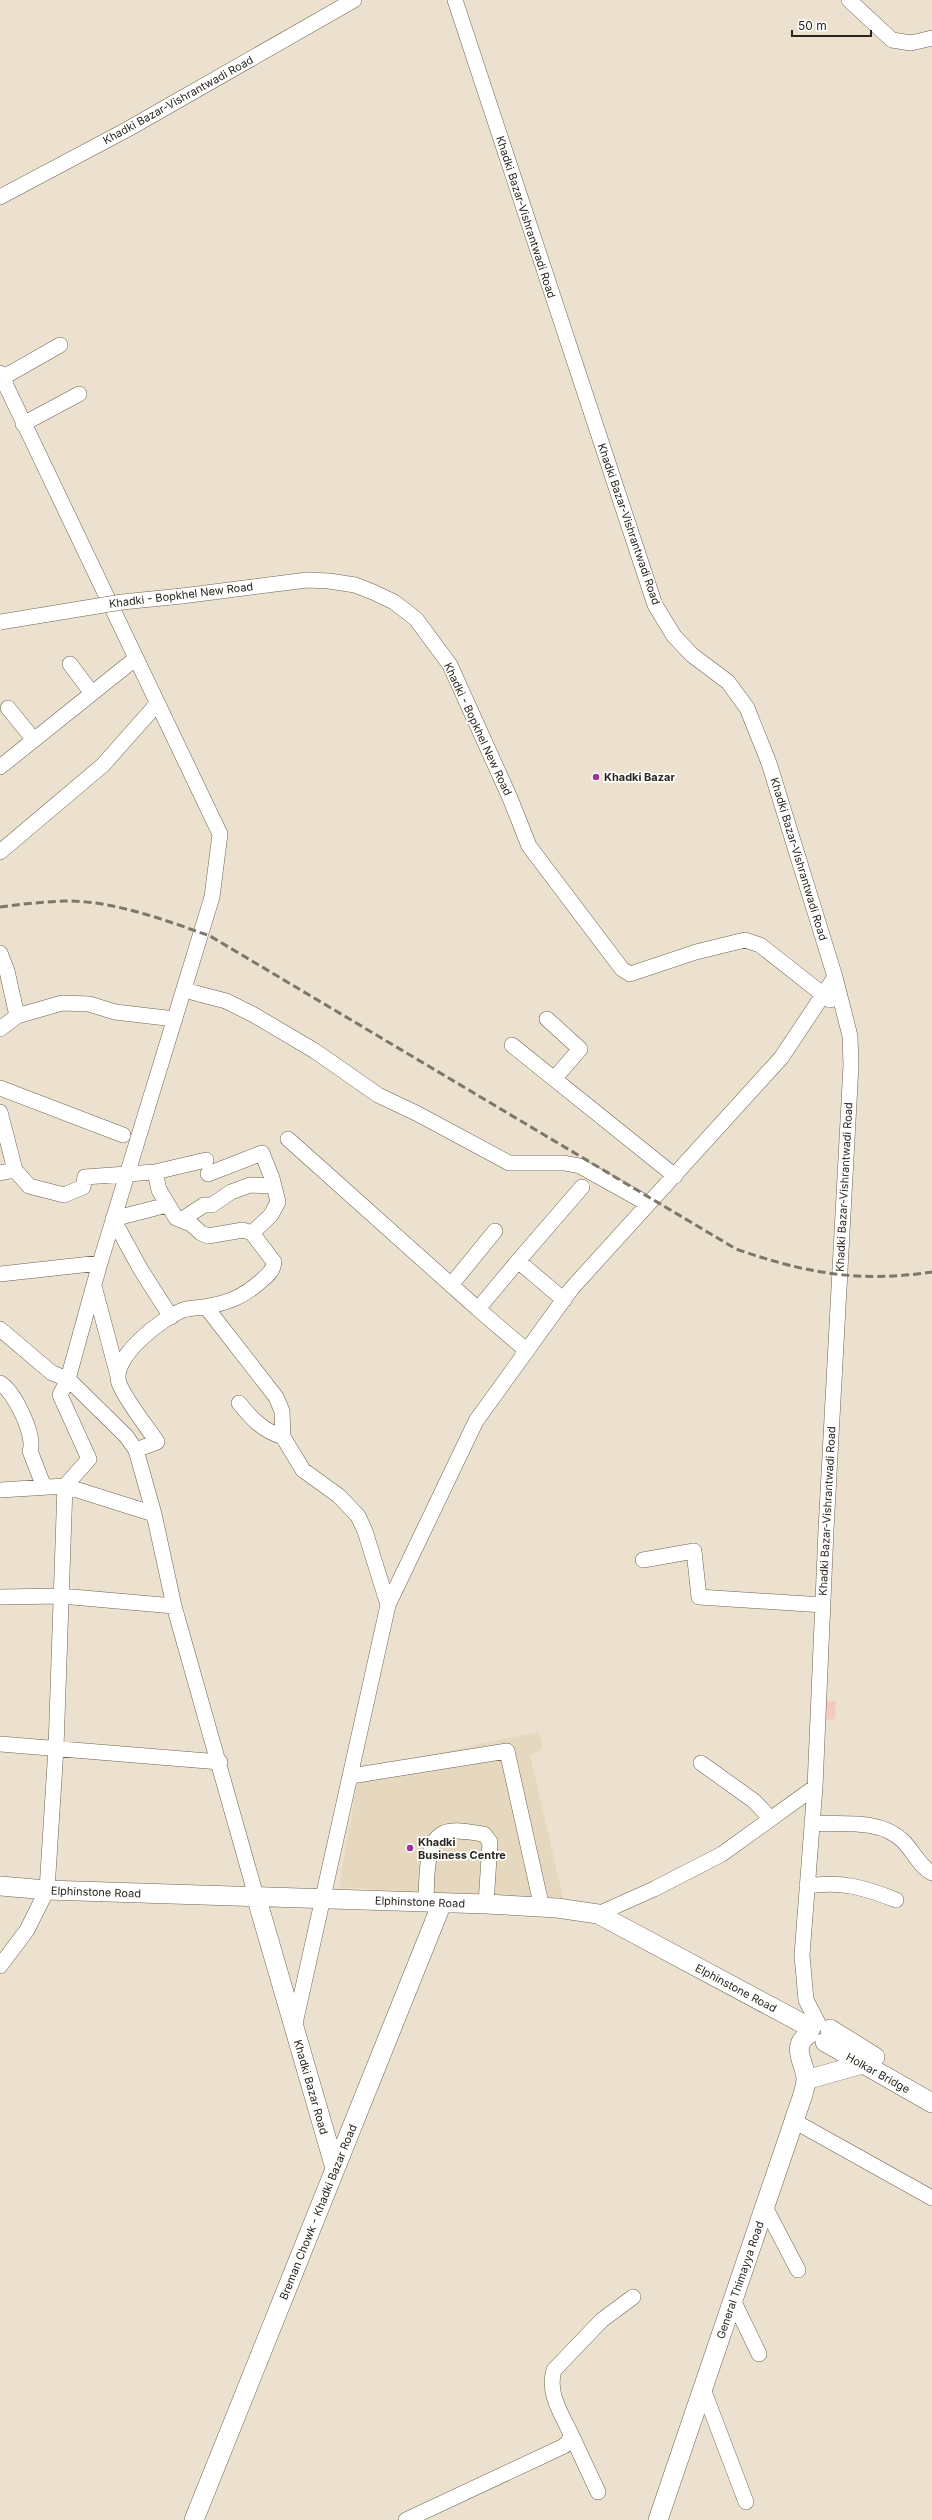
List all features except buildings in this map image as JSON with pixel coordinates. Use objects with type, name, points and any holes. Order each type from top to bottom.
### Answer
[{"type":"main road","name":"Elphinstone Road","points":[[0,1886],[47,1890],[486,1904],[598,1914],[818,2033],[932,2091]]},
{"type":"main road","name":"Khadki Bazar Road","points":[[256,1896],[335,2168]]},
{"type":"main road","name":"Breman Chowk - Khadki Bazar Road","points":[[194,2520],[335,2168],[434,1903]]},
{"type":"main road","name":"Holkar Bridge","points":[[818,2033],[862,2064],[932,2103]]},
{"type":"main road","points":[[818,2033],[802,2040],[799,2058],[805,2075],[862,2064]]},
{"type":"main road","name":"General Thimayya Road","points":[[658,2520],[794,2121],[805,2075]]},
{"type":"street","name":"Khadki Bazar-Vishrantwadi Road","points":[[0,197],[128,129],[354,0]]},
{"type":"street","name":"Khadki Bazar-Vishrantwadi Road","points":[[455,0],[655,605],[674,636],[692,655],[728,682],[747,708],[769,763],[835,977],[850,1036],[851,1064],[815,1787],[802,1956],[806,2000],[818,2033]]},
{"type":"street","points":[[849,0],[892,40],[912,43],[932,38]]},
{"type":"street","points":[[0,1966],[27,1930],[47,1890],[56,1748],[65,1486],[89,1458],[60,1396],[68,1379],[113,1219],[176,1019],[212,898],[220,834],[3,384],[60,345]]},
{"type":"street","points":[[23,424],[79,394]]},
{"type":"street","name":"Khadki - Bopkhel New Road","points":[[0,622],[122,602],[306,580],[330,581],[355,585],[394,602],[416,619],[450,665],[510,798],[529,846],[622,969],[630,974],[696,952],[745,940],[760,945],[822,996],[843,1008]]},
{"type":"street","points":[[0,767],[91,692],[135,659]]},
{"type":"street","points":[[70,664],[91,692]]},
{"type":"street","points":[[0,852],[103,765],[157,704]]},
{"type":"street","points":[[8,708],[34,740]]},
{"type":"street","points":[[0,953],[7,971],[17,1016]]},
{"type":"street","name":"Khadki Bazar Road","points":[[294,2028],[388,1605],[476,1421],[564,1300],[648,1204],[781,1058],[835,977]]},
{"type":"street","points":[[184,990],[226,1001],[254,1015],[315,1051],[378,1095],[418,1114],[509,1163],[564,1164],[580,1166],[648,1204]]},
{"type":"street","points":[[0,1029],[17,1016],[62,1003],[89,1004],[115,1012],[176,1019]]},
{"type":"street","points":[[547,1019],[580,1049],[554,1078]]},
{"type":"street","points":[[512,1045],[674,1176]]},
{"type":"street","points":[[0,1088],[124,1135]]},
{"type":"street","points":[[0,1112],[15,1170],[29,1186],[64,1195],[83,1188],[85,1177],[207,1167],[262,1153],[278,1202],[271,1215],[252,1233]]},
{"type":"street","points":[[288,1140],[450,1285],[527,1350]]},
{"type":"street","points":[[0,1174],[15,1170]]},
{"type":"street","points":[[136,1450],[157,1442],[119,1383],[118,1370],[123,1358],[154,1328],[171,1317],[184,1310],[230,1302],[240,1297],[273,1268],[272,1257],[252,1233],[243,1230],[208,1236],[201,1233],[191,1224],[176,1218],[159,1190],[155,1172]]},
{"type":"street","points":[[181,1220],[204,1205],[212,1205],[231,1192],[250,1185],[274,1186]]},
{"type":"street","points":[[478,1309],[582,1187]]},
{"type":"street","points":[[113,1219],[167,1205]]},
{"type":"street","points":[[113,1219],[141,1270],[171,1317]]},
{"type":"street","points":[[450,1285],[495,1231]]},
{"type":"street","points":[[518,1261],[564,1300]]},
{"type":"street","points":[[0,1274],[100,1263]]},
{"type":"street","points":[[94,1285],[119,1377]]},
{"type":"street","points":[[206,1307],[276,1397],[282,1411],[283,1437],[303,1470],[343,1500],[358,1516],[365,1531],[388,1605]]},
{"type":"street","points":[[0,1329],[52,1373],[68,1379],[126,1436],[136,1450],[154,1514],[174,1606],[220,1762],[256,1896]]},
{"type":"street","points":[[0,1383],[8,1387],[25,1420],[32,1446],[30,1451],[44,1487]]},
{"type":"street","points":[[239,1403],[255,1422],[271,1433],[283,1437]]},
{"type":"street","points":[[0,1490],[65,1486],[154,1514]]},
{"type":"street","points":[[643,1560],[694,1552],[699,1597],[823,1605]]},
{"type":"street","points":[[0,1597],[61,1596],[174,1606]]},
{"type":"street","points":[[0,1744],[220,1762]]},
{"type":"street","points":[[351,1776],[507,1751],[542,1908]]},
{"type":"street","points":[[701,1763],[754,1802],[770,1818]]},
{"type":"street","points":[[598,1914],[654,1889],[722,1854],[815,1787]]},
{"type":"street","points":[[812,1822],[874,1825],[903,1841],[924,1869],[932,1873]]},
{"type":"street","points":[[434,1903],[428,1858],[432,1844],[443,1833],[457,1831],[484,1834],[490,1842],[486,1904]]},
{"type":"street","points":[[807,1886],[832,1883],[851,1884],[896,1900]]},
{"type":"street","points":[[794,2121],[932,2198]]},
{"type":"street","points":[[765,2207],[798,2270]]},
{"type":"street","points":[[598,2492],[552,2392],[551,2380],[554,2370],[602,2320],[633,2298]]},
{"type":"street","points":[[733,2300],[759,2354]]},
{"type":"street","points":[[703,2390],[746,2502]]},
{"type":"street","points":[[406,2520],[564,2446],[569,2441],[571,2434]]},
{"type":"shaded area","points":[[836,1701],[835,1719],[822,1720],[823,1702]]},
{"type":"shaded area","points":[[538,1732],[542,1742],[542,1750],[530,1755],[564,1902],[339,1887],[359,1773],[366,1768]]},
{"type":"railway","points":[[0,907],[64,901],[101,904],[138,912],[210,936],[736,1249],[809,1270],[833,1274],[881,1276],[932,1272]]},
{"type":"place","name":"Khadki Bazar","points":[[596,777]]},
{"type":"place","name":"Khadki Business Centre","points":[[410,1848]]}]
